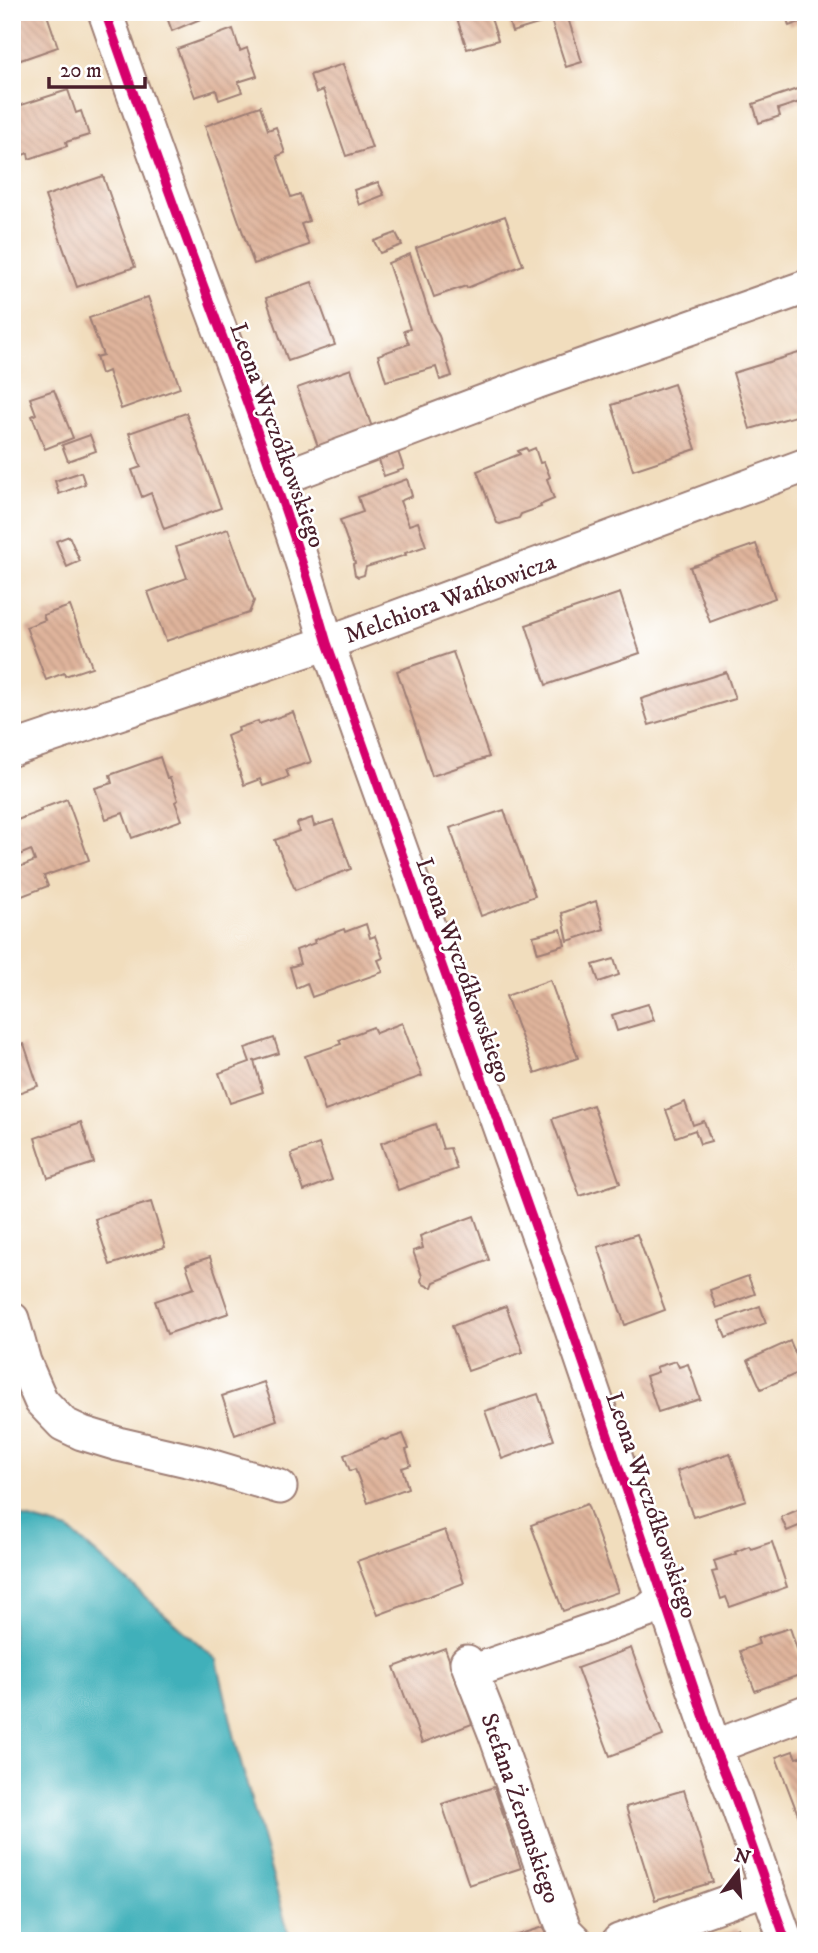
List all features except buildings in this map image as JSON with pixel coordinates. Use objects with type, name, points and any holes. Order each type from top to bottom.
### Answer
[{"type":"street","name":"Leona Wyczółkowskiego","points":[[105,12],[276,480],[327,643],[572,1330],[714,1747],[786,1941]]},
{"type":"street","points":[[276,480],[536,382],[806,287]]},
{"type":"street","name":"Melchiora Wańkowicza","points":[[12,749],[327,643],[806,465]]},
{"type":"street","points":[[12,1319],[24,1362],[41,1401],[63,1424],[118,1444],[200,1463],[280,1487]]},
{"type":"street","name":"Stefana Żeromskiego","points":[[575,1941],[565,1931],[558,1913],[495,1732],[469,1667],[647,1611],[664,1598]]},
{"type":"street","points":[[714,1747],[806,1712]]},
{"type":"street","points":[[619,1941],[767,1888]]},
{"type":"water","points":[[12,1514],[69,1530],[217,1660],[239,1756],[288,1932],[301,1941],[12,1941]]},
{"type":"cycle path","points":[[105,12],[269,464],[327,643],[572,1330],[714,1747],[786,1941]]}]
